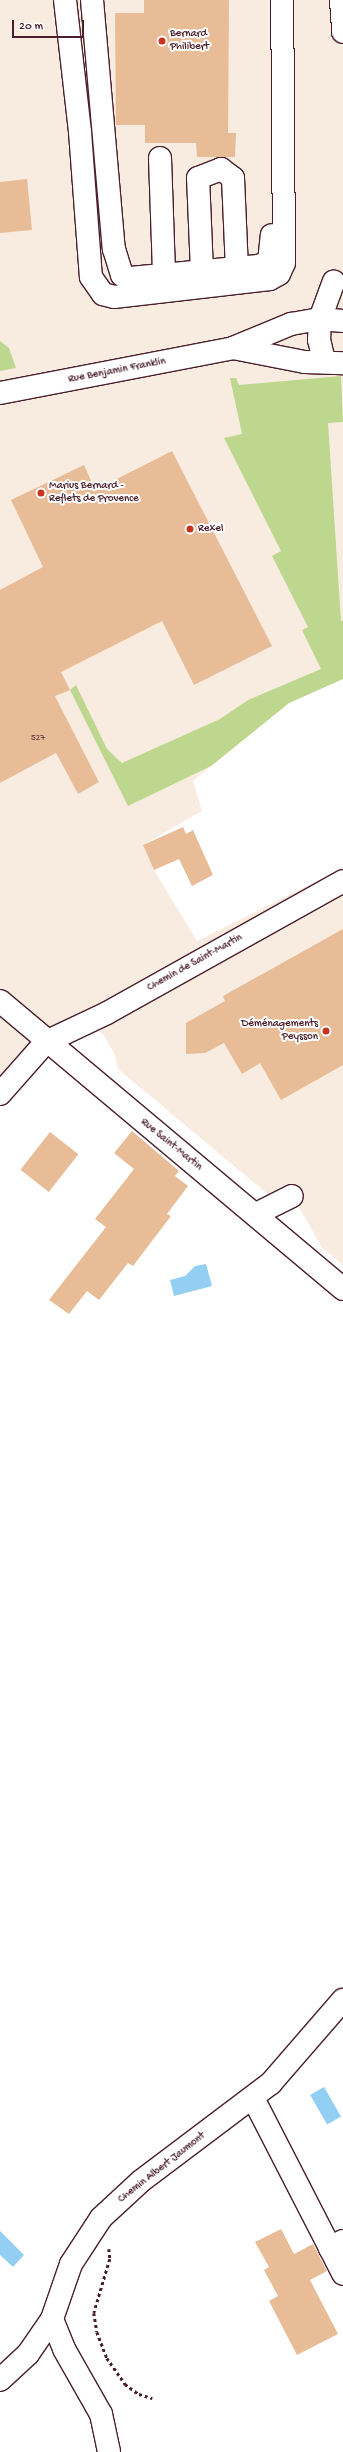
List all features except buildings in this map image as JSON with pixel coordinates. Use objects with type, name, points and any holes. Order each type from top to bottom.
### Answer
[{"type":"street","points":[[66,0],[80,132],[91,277],[103,294],[114,297],[270,279],[279,274],[284,263],[282,0]]},
{"type":"street","points":[[92,0],[116,263],[122,275],[130,278],[237,268],[269,262],[272,249],[270,0]]},
{"type":"street","points":[[341,0],[343,32]]},
{"type":"street","points":[[160,158],[164,275]]},
{"type":"street","points":[[202,272],[198,178],[221,169],[233,178],[237,268]]},
{"type":"street","points":[[334,362],[319,340],[320,319],[338,274]]},
{"type":"street","points":[[292,324],[338,274]]},
{"type":"street","points":[[234,348],[292,324],[320,319],[343,321]]},
{"type":"street","points":[[234,348],[305,362],[334,362]]},
{"type":"street","name":"Rue Benjamin Franklin","points":[[0,393],[234,348]]},
{"type":"street","name":"Chemin de Saint-Martin","points":[[46,1042],[107,1013],[343,881]]},
{"type":"street","name":"Rue Saint-Martin","points":[[0,1001],[46,1042],[256,1214],[343,1289]]},
{"type":"street","points":[[0,1094],[46,1042]]},
{"type":"street","points":[[256,1214],[292,1196]]},
{"type":"street","name":"Chemin Albert Jaumont","points":[[0,2380],[28,2354],[52,2319],[71,2264],[89,2233],[101,2218],[141,2182],[253,2098],[276,2077],[343,2000]]},
{"type":"street","points":[[253,2098],[337,2244],[343,2274]]},
{"type":"street","points":[[52,2319],[64,2349],[100,2414],[109,2452]]},
{"type":"path","points":[[101,2218],[110,2259],[94,2313],[97,2332],[107,2358],[121,2380],[139,2394],[152,2398]]},
{"type":"shaded area","points":[[0,0],[343,0],[343,679],[289,703],[193,781],[202,811],[143,845],[154,870],[197,941],[343,868],[343,1265],[322,1248],[286,1184],[269,1195],[118,1069],[114,1053],[103,1034],[79,1015],[40,1034],[0,1076],[0,783],[56,753],[78,794],[99,782],[55,696],[0,725]]},
{"type":"green space","points":[[0,341],[9,348],[16,368],[0,371]]},
{"type":"green space","points":[[341,376],[343,422],[328,423],[341,621],[343,621],[343,679],[289,703],[211,766],[128,806],[70,690],[76,685],[107,749],[122,763],[220,719],[248,700],[321,669],[302,630],[308,627],[272,556],[281,551],[224,438],[242,434],[230,378],[236,378],[239,385]]},
{"type":"water","points":[[206,1264],[212,1286],[174,1296],[170,1280],[185,1276],[195,1266]]},
{"type":"water","points":[[324,2087],[341,2116],[327,2124],[310,2095]]},
{"type":"water","points":[[0,2231],[24,2255],[13,2267],[0,2255]]},
{"type":"place","name":"Bernard Philibert","points":[[162,41]]},
{"type":"place","name":"Marius Bernard - Reflets de Provence","points":[[41,493]]},
{"type":"place","name":"Rexel","points":[[190,529]]},
{"type":"place","name":"Déménagements Peysson","points":[[326,1031]]}]
